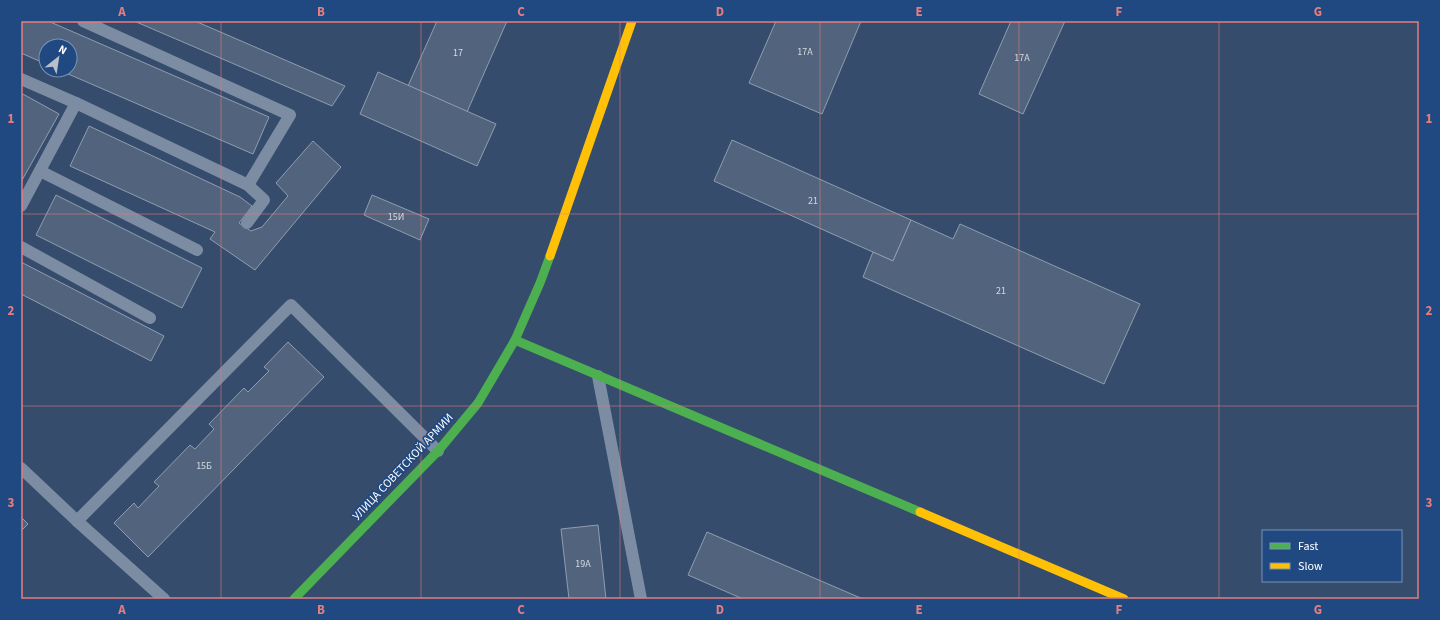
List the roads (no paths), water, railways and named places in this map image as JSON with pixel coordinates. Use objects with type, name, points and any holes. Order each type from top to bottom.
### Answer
[{"type":"street","name":"УЛИЦА СОВЕТСКОЙ АРМИИ","points":[[294,599],[438,450],[478,402],[515,340],[540,283],[632,21]]},
{"type":"street","points":[[515,340],[1123,599]]},
{"type":"lane","points":[[83,21],[290,115],[248,185]]},
{"type":"lane","points":[[21,79],[76,103],[248,185],[264,200],[247,223]]},
{"type":"lane","points":[[21,206],[76,103]]},
{"type":"lane","points":[[40,171],[197,250]]},
{"type":"lane","points":[[21,247],[150,318]]},
{"type":"lane","points":[[77,521],[290,305],[438,450]]},
{"type":"lane","points":[[598,376],[641,599]]},
{"type":"lane","points":[[21,468],[77,521],[164,599]]}]
